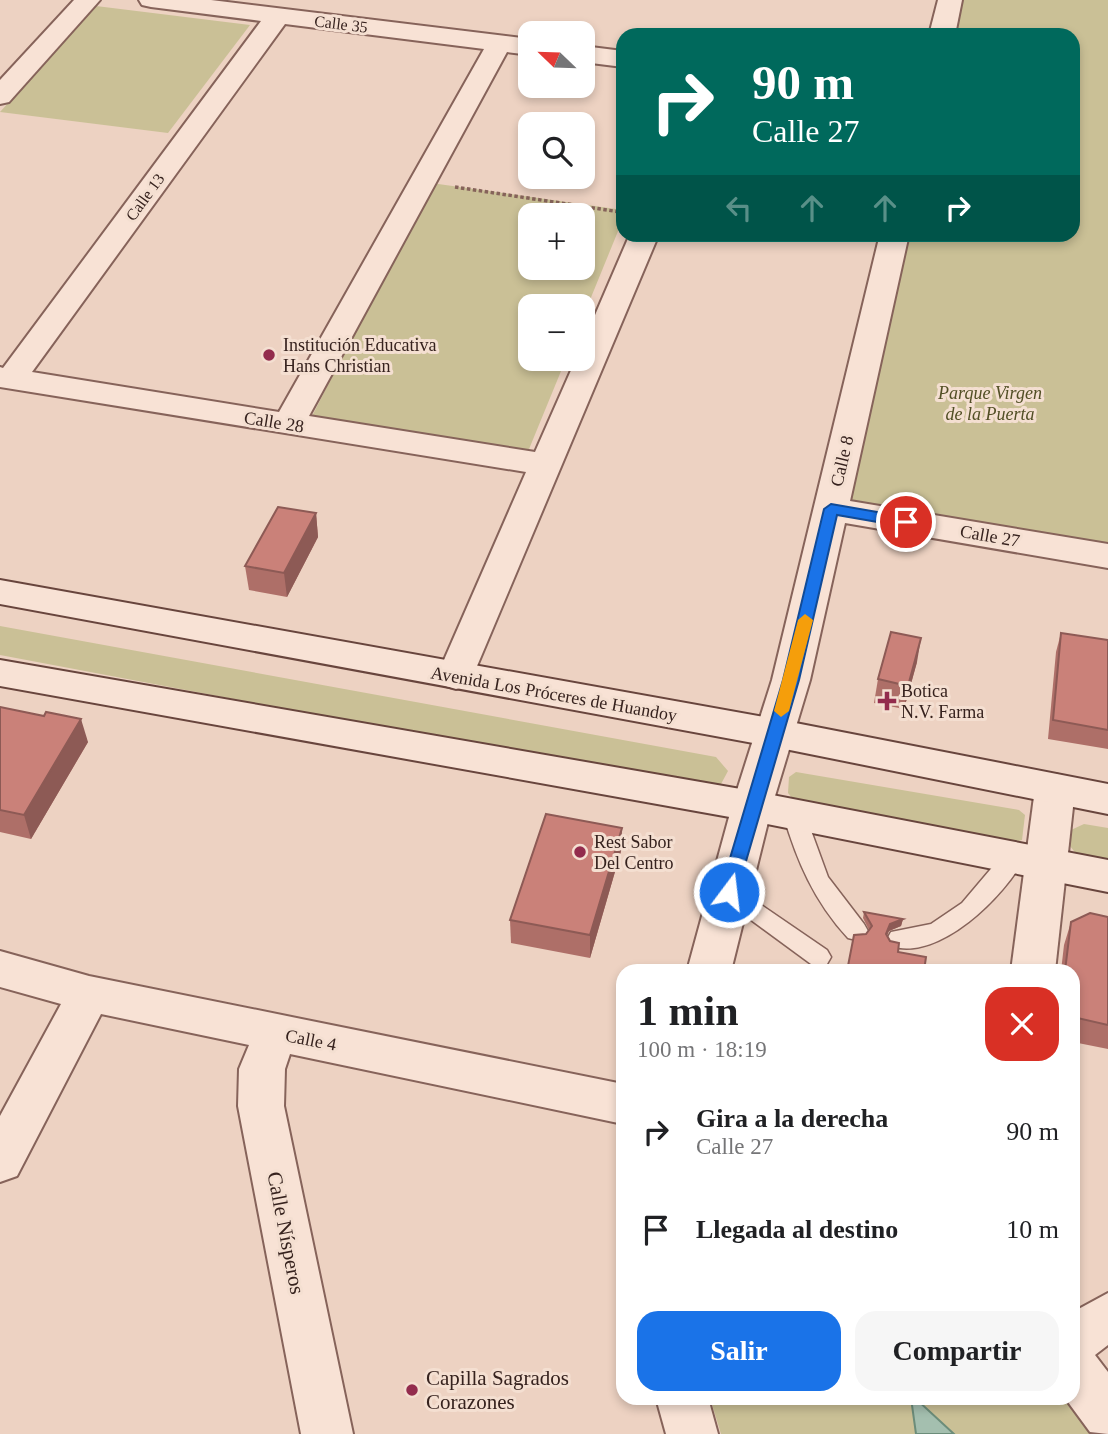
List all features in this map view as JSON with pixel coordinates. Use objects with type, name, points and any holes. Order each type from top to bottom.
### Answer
[{"type":"street","points":[[0,96],[89,0]]},
{"type":"street","name":"Calle 35","points":[[151,0],[518,46]]},
{"type":"street","points":[[944,28],[950,0]]},
{"type":"street","name":"Calle 13","points":[[6,378],[278,16]]},
{"type":"street","points":[[288,424],[499,44]]},
{"type":"street","points":[[595,56],[616,58]]},
{"type":"street","points":[[456,676],[642,242]]},
{"type":"street","name":"Calle 8","points":[[711,964],[752,806],[791,680],[893,242]]},
{"type":"street","name":"Calle 28","points":[[6,378],[548,465]]},
{"type":"street","name":"Calle 27","points":[[831,509],[1108,556]]},
{"type":"street","name":"Avenida Los Próceres de Huandoy","points":[[0,593],[775,733],[1108,799]]},
{"type":"street","points":[[0,673],[752,806],[1108,876]]},
{"type":"street","points":[[1033,964],[1031,861],[1055,789]]},
{"type":"street","name":"Calle 4","points":[[0,969],[89,994],[616,1103]]},
{"type":"street","points":[[0,1161],[89,994]]},
{"type":"street","name":"Calle Nísperos","points":[[276,1034],[261,1069],[261,1106],[327,1434]]},
{"type":"street","points":[[1080,1336],[1108,1316]]},
{"type":"street","points":[[1080,1376],[1108,1414]]},
{"type":"street","points":[[684,1405],[692,1434]]},
{"type":"lane","points":[[794,814],[813,873],[830,905],[856,931]]},
{"type":"lane","points":[[899,939],[937,932],[1031,861]]},
{"type":"lane","points":[[729,892],[818,957]]},
{"type":"path","points":[[450,187],[616,211]]},
{"type":"green space","name":"Parque Virgen de la Puerta","points":[[961,0],[1108,0],[1108,544],[846,503],[905,242],[1080,242],[1080,28],[955,28]]},
{"type":"green space","points":[[96,6],[250,25],[168,133],[0,112]]},
{"type":"green space","points":[[431,183],[573,203],[518,203],[518,280],[595,280],[595,206],[616,209],[616,236],[592,294],[518,294],[518,371],[561,371],[527,454],[310,420]]},
{"type":"green space","points":[[0,626],[716,757],[728,771],[721,784],[705,788],[0,655]]},
{"type":"green space","points":[[796,772],[1019,810],[1025,815],[1022,840],[1015,842],[797,804],[788,793],[789,777]]},
{"type":"green space","points":[[1084,824],[1108,828],[1108,865],[1081,860],[1070,846],[1071,830]]},
{"type":"green space","points":[[712,1405],[1071,1405],[1092,1434],[721,1434]]},
{"type":"shaded area","points":[[912,1405],[923,1405],[954,1434],[916,1434]]},
{"type":"building","points":[[278,507],[316,513],[284,573],[245,566]]},
{"type":"building","points":[[891,632],[921,638],[908,686],[878,679]]},
{"type":"building","points":[[1061,633],[1108,640],[1108,730],[1053,720]]},
{"type":"building","points":[[0,707],[44,716],[46,712],[81,719],[24,815],[0,810]]},
{"type":"building","points":[[546,814],[622,828],[590,935],[510,920]]},
{"type":"building","points":[[864,912],[903,919],[890,924],[886,934],[890,941],[899,943],[898,952],[926,957],[925,964],[848,964],[854,935],[866,934],[872,926]]},
{"type":"building","points":[[1090,913],[1108,917],[1108,1025],[1080,1019],[1080,964],[1066,964],[1071,922]]},
{"type":"slow traffic","points":[[781,711],[805,620]]},
{"type":"place","name":"Institución Educativa Hans Christian","points":[[269,355]]},
{"type":"place","name":"Botica N.V. Farma","points":[[887,701]]},
{"type":"place","name":"Rest Sabor Del Centro","points":[[580,852]]},
{"type":"place","name":"Capilla Sagrados Corazones","points":[[412,1390]]},
{"type":"route","points":[[729,892],[756,792],[791,680],[831,509],[906,522]]}]
